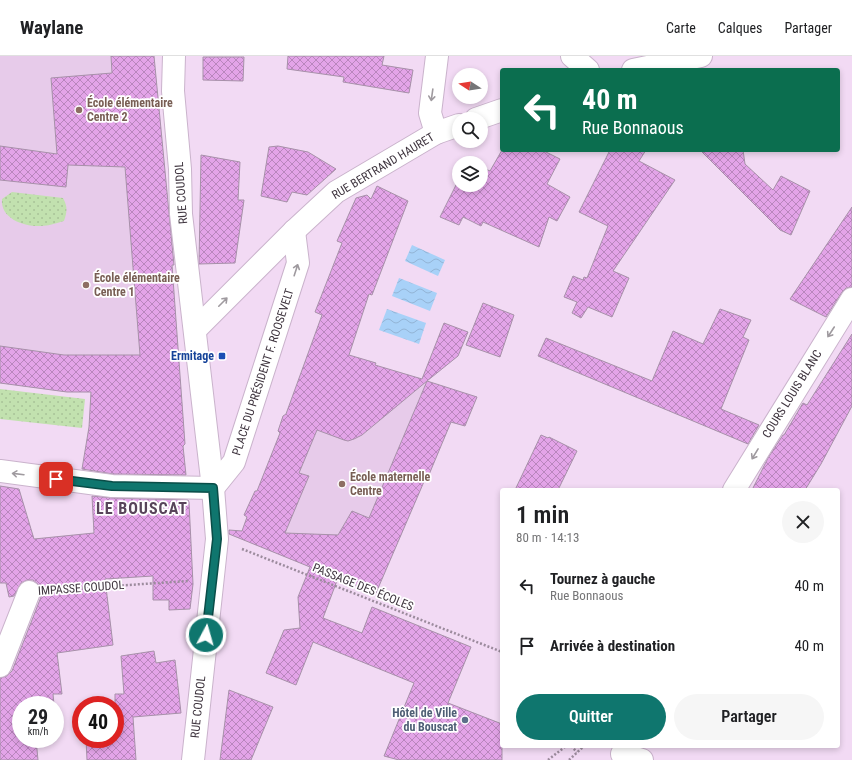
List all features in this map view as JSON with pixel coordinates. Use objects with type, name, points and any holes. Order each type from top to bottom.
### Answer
[{"type":"street","name":"RUE COUDOL","points":[[174,56],[173,91],[180,169],[181,214],[195,330]]},
{"type":"street","points":[[436,133],[430,113],[437,56]]},
{"type":"street","points":[[572,56],[586,68]]},
{"type":"street","points":[[643,68],[702,56]]},
{"type":"street","points":[[488,115],[500,111]]},
{"type":"street","name":"RUE BERTRAND HAURET","points":[[294,231],[336,192],[436,133],[452,127]]},
{"type":"street","points":[[0,471],[112,486],[213,488],[195,330],[294,231]]},
{"type":"street","name":"PLACE DU PRÉSIDENT F. ROOSEVELT","points":[[213,488],[234,462],[298,263],[294,231]]},
{"type":"street","name":"COURS LOUIS BLANC","points":[[735,488],[852,299]]},
{"type":"street","name":"RUE COUDOL","points":[[193,760],[217,539],[213,488]]},
{"type":"street","name":"IMPASSE COUDOL","points":[[0,666],[29,592]]},
{"type":"path","name":"PASSAGE DES ÉCOLES","points":[[217,539],[500,651]]},
{"type":"path","name":"IMPASSE COUDOL","points":[[29,592],[212,580]]},
{"type":"path","points":[[548,760],[563,748]]},
{"type":"path","points":[[573,748],[578,752]]},
{"type":"path","points":[[569,760],[582,748]]},
{"type":"shaded area","name":"École élémentaire Centre 1","points":[[0,56],[154,56],[180,389],[128,393],[67,392],[0,383]]},
{"type":"shaded area","name":"École maternelle Centre","points":[[375,365],[477,397],[465,426],[451,423],[376,593],[239,538],[247,517],[244,515],[255,491],[257,491],[280,433],[278,431],[283,416],[361,405]]},
{"type":"green space","points":[[12,192],[63,198],[66,204],[66,215],[64,221],[47,226],[35,226],[21,223],[9,217],[2,206],[2,199]]},
{"type":"green space","points":[[0,389],[85,399],[82,428],[0,419]]},
{"type":"water","points":[[412,245],[445,260],[438,276],[405,261]]},
{"type":"water","points":[[399,278],[437,293],[430,311],[392,296]]},
{"type":"water","points":[[387,309],[426,323],[419,344],[379,330]]},
{"type":"building","points":[[111,56],[154,56],[174,265],[172,265],[186,475],[113,474],[82,469],[89,427],[91,392],[67,392],[0,383],[0,346],[64,355],[140,355],[125,167],[68,165],[66,187],[0,180],[0,146],[57,154],[51,78],[112,73]]},
{"type":"building","points":[[288,56],[384,56],[382,65],[413,70],[409,93],[343,82],[344,77],[287,69]]},
{"type":"building","points":[[203,57],[244,57],[243,81],[203,80]]},
{"type":"building","points":[[278,146],[308,152],[336,169],[307,195],[292,192],[287,202],[261,196],[269,147]]},
{"type":"building","points":[[501,152],[546,152],[560,159],[547,184],[570,197],[557,221],[549,217],[539,247],[483,222],[481,226],[463,217],[459,225],[440,217],[452,192],[488,192],[488,170],[490,171]]},
{"type":"building","points":[[609,152],[645,152],[639,161],[675,180],[613,271],[629,278],[612,317],[588,307],[581,318],[572,313],[577,302],[564,297],[573,276],[583,280],[584,277],[587,278],[608,226],[579,212]]},
{"type":"building","points":[[702,152],[743,152],[745,164],[773,190],[781,176],[810,191],[791,235],[780,230]]},
{"type":"building","points":[[201,155],[240,162],[238,200],[244,200],[235,263],[199,264]]},
{"type":"building","points":[[377,186],[408,201],[372,295],[369,294],[349,355],[376,363],[375,365],[422,379],[444,323],[468,332],[458,356],[427,381],[477,397],[465,426],[451,422],[376,593],[338,578],[323,618],[362,633],[372,607],[471,647],[448,703],[500,723],[500,748],[502,748],[502,760],[399,760],[384,756],[414,683],[313,642],[296,685],[266,673],[284,630],[300,628],[298,597],[310,567],[229,534],[229,530],[242,531],[247,517],[244,515],[255,491],[257,491],[280,433],[278,431],[283,416],[286,414],[322,315],[315,312],[342,243],[337,241],[356,198],[367,195],[371,199]],"holes":[[[427,381],[369,518],[352,511],[338,535],[285,533],[309,476],[299,473],[317,430],[348,441],[354,439],[362,435]]]},
{"type":"building","points":[[852,207],[852,287],[846,288],[842,292],[826,317],[790,299]]},
{"type":"building","points":[[483,303],[514,315],[500,357],[466,345]]},
{"type":"building","points":[[720,309],[751,320],[743,337],[749,340],[721,409],[759,425],[748,444],[538,356],[546,338],[652,381],[673,331],[703,344]]},
{"type":"building","points":[[852,334],[852,406],[806,488],[753,488],[768,458],[803,403],[807,405]]},
{"type":"building","points":[[541,435],[548,438],[549,437],[577,451],[559,488],[516,488]]},
{"type":"building","points":[[0,486],[19,489],[34,539],[94,533],[92,496],[188,500],[189,502],[193,584],[190,609],[169,610],[169,600],[153,600],[153,576],[105,579],[113,645],[57,653],[62,694],[53,694],[53,696],[12,696],[12,748],[37,748],[38,760],[0,760],[0,678],[7,676],[12,671],[41,597],[41,591],[38,584],[33,580],[27,580],[21,583],[14,596],[9,597],[6,583],[0,583]]},
{"type":"building","points":[[154,651],[156,663],[175,660],[181,713],[133,717],[136,760],[87,760],[86,748],[124,748],[124,696],[115,696],[115,694],[124,694],[121,656]]},
{"type":"building","points":[[229,690],[273,707],[251,760],[220,760]]},
{"type":"place","name":"École élémentaire Centre 2","points":[[79,110]]},
{"type":"place","name":"École élémentaire Centre 1","points":[[86,285]]},
{"type":"place","name":"Ermitage","points":[[222,356]]},
{"type":"place","name":"École maternelle Centre","points":[[342,484]]},
{"type":"place","name":"Hôtel de Ville du Bouscat","points":[[465,720]]},
{"type":"district","name":"LE BOUSCAT","points":[[142,508]]},
{"type":"route","points":[[56,479],[112,486],[213,488],[217,539],[206,635]]}]
